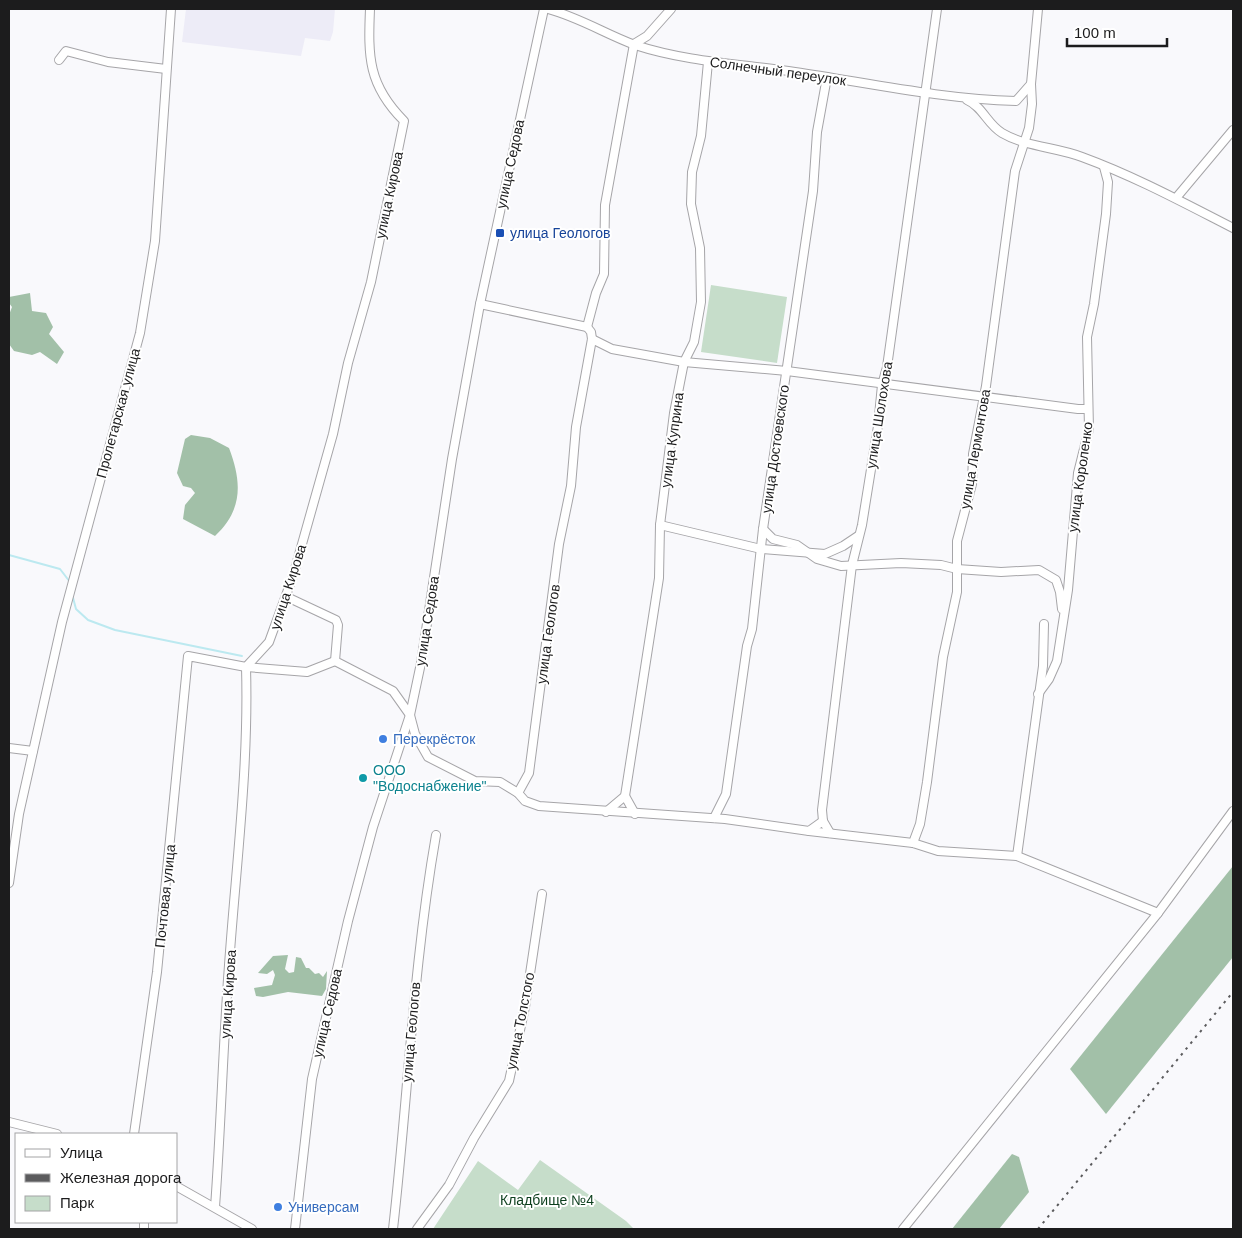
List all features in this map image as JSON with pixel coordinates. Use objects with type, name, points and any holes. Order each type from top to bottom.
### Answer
[{"type":"street","name":"Пролетарская улица","points":[[9,883],[19,814],[62,622],[140,333],[155,241],[171,9]]},
{"type":"street","name":"улица Кирова","points":[[215,1207],[229,964],[239,856],[247,705],[246,667],[269,642],[287,597],[333,434],[348,363],[371,282],[404,121],[386,104],[379,90],[372,67],[368,42],[370,9]]},
{"type":"street","name":"улица Седова","points":[[295,1229],[312,1079],[348,921],[373,827],[405,736],[410,715],[421,663],[452,459],[480,304],[544,9]]},
{"type":"street","name":"Солнечный переулок","points":[[548,9],[573,16],[634,44],[708,62],[827,77],[963,98],[1016,101],[1030,84]]},
{"type":"street","points":[[587,327],[596,293],[604,274],[605,206],[634,44],[647,36],[671,9]]},
{"type":"street","name":"улица Шолохова","points":[[823,821],[822,810],[852,565],[862,524],[878,426],[882,385],[887,367],[898,293],[937,9]]},
{"type":"street","name":"улица Лермонтова","points":[[913,843],[920,824],[943,657],[957,592],[957,541],[972,484],[973,454],[983,398],[1015,171],[1026,142],[1032,104],[1030,84],[1038,9]]},
{"type":"street","points":[[59,60],[66,51],[108,62],[166,69]]},
{"type":"street","name":"улица Куприна","points":[[625,796],[659,578],[660,525],[674,413],[684,362],[694,342],[701,302],[700,248],[691,204],[692,172],[700,136],[708,62]]},
{"type":"street","name":"улица Достоевского","points":[[714,818],[726,794],[728,785],[752,629],[763,529],[813,191],[817,132],[827,77]]},
{"type":"street","points":[[963,98],[979,107],[990,124],[1002,133],[1026,142],[1082,157],[1176,198],[1233,228]]},
{"type":"street","points":[[1176,198],[1233,130]]},
{"type":"street","name":"улица Короленко","points":[[1038,694],[1049,679],[1056,661],[1068,590],[1078,474],[1089,429],[1087,337],[1094,304],[1108,190],[1107,175],[1104,167]]},
{"type":"street","points":[[480,304],[587,327],[591,332],[592,340],[612,349],[684,362],[787,371],[983,398],[1078,409],[1088,408]]},
{"type":"street","name":"улица Геологов","points":[[518,793],[529,773],[559,544],[571,486],[576,426],[592,340]]},
{"type":"street","points":[[660,525],[761,549],[806,553],[825,554],[843,546],[858,536]]},
{"type":"street","points":[[763,529],[773,539],[797,545],[806,553],[841,566],[925,564],[957,569],[1001,572],[1039,570],[1056,580],[1062,605],[1061,628]]},
{"type":"street","points":[[287,597],[336,620],[338,625],[335,661]]},
{"type":"street","name":"улица Короленко","points":[[1016,856],[1043,666],[1044,624]]},
{"type":"street","name":"Почтовая улица","points":[[134,1133],[157,972],[188,656],[246,667]]},
{"type":"street","points":[[246,667],[307,672],[335,661],[393,691],[410,715],[415,734],[428,757],[475,781],[500,782],[518,793],[525,801],[540,806],[714,818],[913,843],[938,851],[1016,856],[1158,913]]},
{"type":"street","points":[[405,736],[410,731],[415,734]]},
{"type":"street","points":[[9,748],[33,751]]},
{"type":"street","points":[[606,812],[625,796],[635,814]]},
{"type":"street","points":[[903,1229],[1158,913],[1233,811]]},
{"type":"street","points":[[809,831],[823,821],[830,832]]},
{"type":"street","name":"улица Геологов","points":[[393,1229],[420,938],[436,835]]},
{"type":"street","name":"улица Толстого","points":[[417,1229],[449,1186],[474,1138],[509,1082],[525,1007],[542,894]]},
{"type":"street","points":[[9,1122],[53,1133]]},
{"type":"street","points":[[178,1187],[252,1229]]},
{"type":"shaded area","points":[[186,9],[335,9],[333,32],[330,41],[305,38],[301,56],[182,42]]},
{"type":"green space","points":[[711,285],[787,297],[777,363],[701,352]]},
{"type":"green space","points":[[30,293],[32,311],[46,313],[53,327],[49,334],[64,352],[57,364],[40,352],[32,355],[14,351],[9,344],[9,315],[12,307],[9,303],[9,297]]},
{"type":"green space","points":[[191,435],[210,438],[229,448],[236,472],[238,484],[235,506],[231,516],[215,536],[183,519],[185,505],[195,493],[191,488],[183,486],[177,473],[185,439]]},
{"type":"green space","points":[[1233,866],[1233,957],[1106,1114],[1070,1069]]},
{"type":"green space","points":[[288,955],[285,969],[289,973],[294,972],[296,957],[301,958],[306,968],[309,968],[315,974],[319,973],[323,977],[327,971],[326,989],[322,996],[288,992],[263,997],[256,996],[254,988],[272,985],[275,975],[273,970],[267,974],[258,973],[273,956]]},
{"type":"green space","points":[[1012,1154],[1019,1157],[1029,1192],[999,1229],[952,1229]]},
{"type":"green space","name":"Кладбище №4","points":[[540,1160],[626,1221],[634,1229],[433,1229],[478,1161],[518,1190]]},
{"type":"waterway","points":[[9,555],[60,569],[70,582]]},
{"type":"waterway","points":[[72,594],[76,609],[88,620],[115,630],[242,656]]},
{"type":"railway","points":[[1038,1229],[1233,992]]},
{"type":"place","name":"улица Геологов","points":[[500,233]]},
{"type":"place","name":"Перекрёсток","points":[[383,739]]},
{"type":"place","name":"ООО \"Водоснабжение\"","points":[[363,778]]},
{"type":"place","name":"Универсам","points":[[278,1207]]}]
